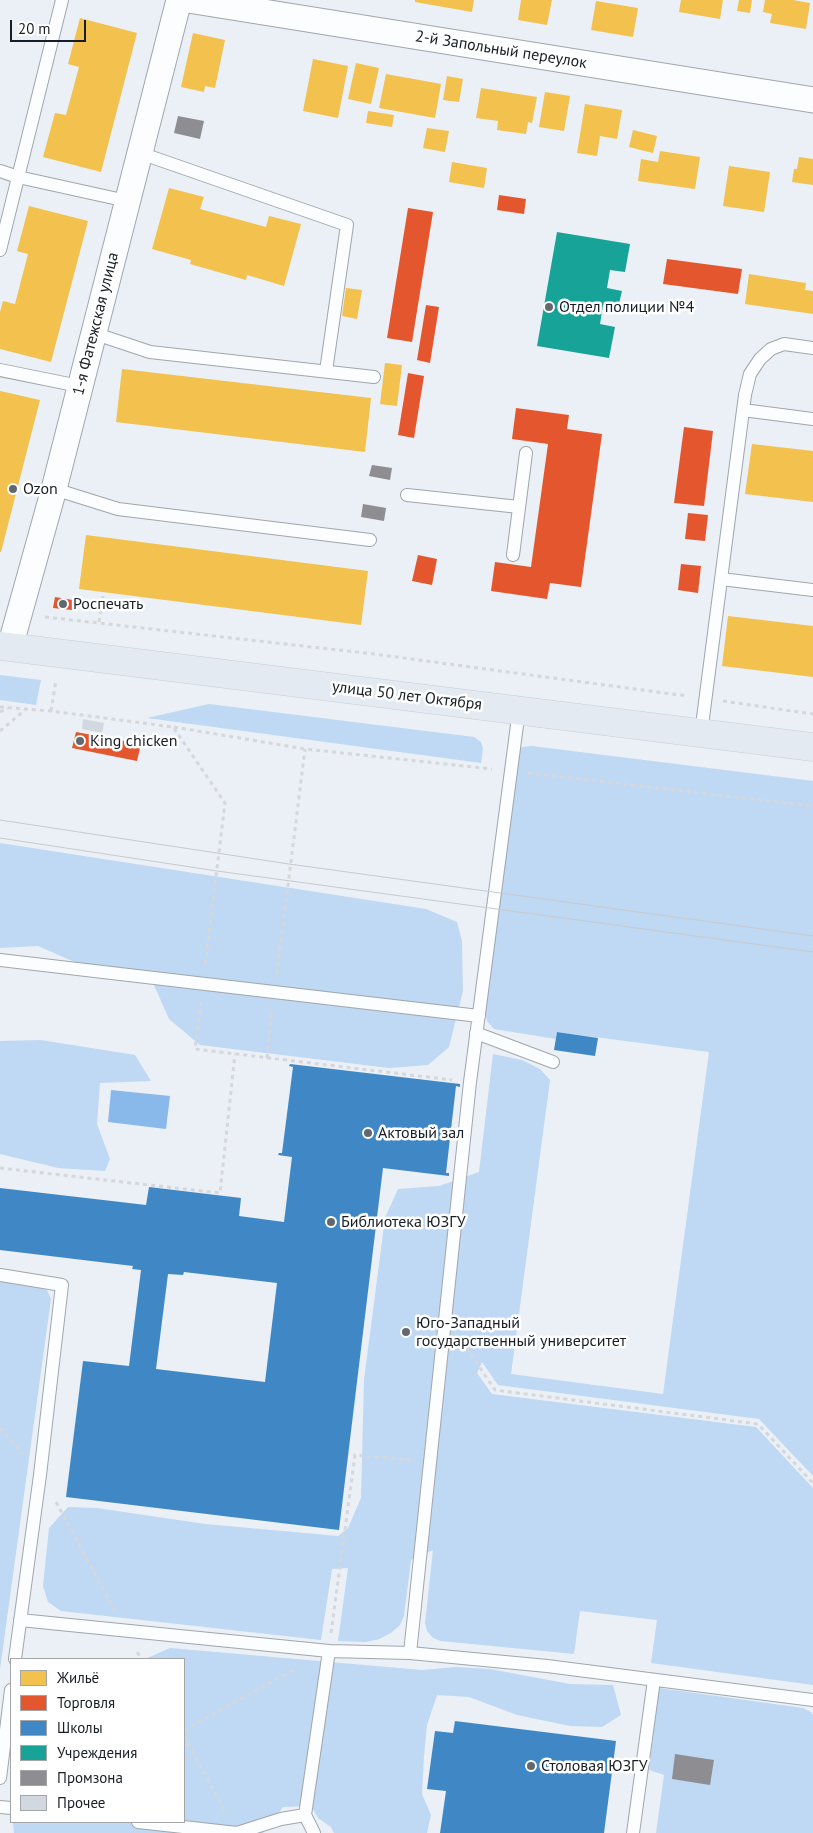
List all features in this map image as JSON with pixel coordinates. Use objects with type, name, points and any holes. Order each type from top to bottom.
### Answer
[{"type":"main road","name":"улица 50 лет Октября","points":[[5,646],[813,747]]},
{"type":"street","name":"1-я Фатежская улица","points":[[5,646],[19,614],[54,489],[179,0]]},
{"type":"street","name":"2-й Запольный переулок","points":[[188,0],[813,100]]},
{"type":"lane","points":[[0,250],[62,0]]},
{"type":"lane","points":[[140,153],[346,225],[326,371]]},
{"type":"lane","points":[[0,171],[18,177],[127,201]]},
{"type":"lane","points":[[93,333],[150,352],[374,377]]},
{"type":"lane","points":[[701,733],[743,410],[750,374],[760,359],[771,349],[784,344],[813,348]]},
{"type":"lane","points":[[0,370],[79,386]]},
{"type":"lane","points":[[743,410],[813,419]]},
{"type":"lane","points":[[513,555],[526,453]]},
{"type":"lane","points":[[54,489],[118,509],[370,540]]},
{"type":"lane","points":[[407,495],[519,507]]},
{"type":"lane","points":[[722,579],[813,590]]},
{"type":"lane","points":[[410,1653],[470,1082],[519,710]]},
{"type":"lane","points":[[0,960],[478,1016]]},
{"type":"lane","points":[[476,1033],[553,1062]]},
{"type":"lane","points":[[0,1275],[62,1285],[40,1474],[15,1658]]},
{"type":"lane","points":[[20,1620],[329,1650],[410,1653],[546,1666],[813,1700]]},
{"type":"lane","points":[[314,1833],[305,1815],[329,1650]]},
{"type":"lane","points":[[633,1833],[654,1680]]},
{"type":"lane","points":[[0,1778],[10,1698]]},
{"type":"lane","points":[[147,1823],[237,1833],[281,1819],[305,1815]]},
{"type":"path","points":[[99,622],[103,596]]},
{"type":"path","points":[[19,614],[374,654],[813,714]]},
{"type":"path","points":[[0,707],[173,726],[225,803],[195,1049],[470,1082]]},
{"type":"path","points":[[0,712],[9,708]]},
{"type":"path","points":[[0,731],[26,710]]},
{"type":"path","points":[[267,1058],[305,749]]},
{"type":"path","points":[[0,1168],[220,1193],[235,1054]]},
{"type":"path","points":[[446,1316],[495,1390],[758,1424],[813,1482]]},
{"type":"path","points":[[0,1428],[40,1474],[141,1658]]},
{"type":"path","points":[[185,1729],[329,1650],[356,1455],[430,1461]]},
{"type":"path","points":[[185,1738],[237,1833]]},
{"type":"shaded area","points":[[0,675],[41,680],[36,705],[0,700]]},
{"type":"shaded area","points":[[209,704],[474,737],[481,742],[483,748],[481,763],[147,718]]},
{"type":"shaded area","points":[[532,746],[813,781],[813,1476],[759,1419],[498,1385],[482,1362],[477,1373],[492,1394],[756,1427],[813,1488],[813,1685],[651,1663],[657,1620],[580,1611],[574,1654],[441,1641],[433,1638],[427,1631],[425,1623],[433,1550],[411,1560],[404,1616],[400,1625],[391,1633],[379,1639],[366,1642],[338,1641],[348,1568],[332,1569],[321,1640],[61,1611],[48,1602],[43,1586],[49,1528],[68,1507],[97,1508],[205,1524],[338,1536],[348,1528],[361,1498],[364,1380],[385,1218],[398,1189],[439,1186],[479,1172],[493,1054],[522,1060],[540,1069],[550,1080],[511,1374],[663,1394],[709,1052],[557,1032],[556,1039],[494,1029],[487,1021],[484,1006],[516,755],[522,747]]},
{"type":"shaded area","points":[[0,843],[426,909],[457,922],[462,941],[463,991],[449,1047],[428,1065],[389,1068],[200,1045],[169,1019],[149,974],[79,964],[38,946],[0,948]]},
{"type":"shaded area","points":[[41,1040],[135,1055],[151,1081],[100,1083],[97,1124],[110,1159],[105,1171],[58,1168],[0,1154],[0,1041]]},
{"type":"shaded area","points":[[0,1281],[33,1285],[47,1290],[51,1299],[0,1669]]},
{"type":"shaded area","points":[[170,1648],[422,1670],[456,1667],[490,1669],[570,1684],[613,1685],[621,1715],[602,1727],[570,1726],[517,1715],[469,1697],[437,1695],[427,1725],[424,1756],[422,1794],[431,1815],[427,1833],[334,1833],[331,1827],[318,1818],[311,1806],[283,1807],[263,1833],[14,1833],[13,1823],[185,1823],[185,1658],[147,1658]]},
{"type":"shaded area","points":[[659,1688],[803,1708],[811,1712],[813,1715],[813,1833],[656,1833],[664,1775],[649,1770]]},
{"type":"water","points":[[111,1090],[170,1096],[166,1129],[108,1122]]},
{"type":"building: Жильё","points":[[415,0],[474,0],[472,12],[415,2]]},
{"type":"building: Жильё","points":[[521,0],[552,0],[547,25],[518,20]]},
{"type":"building: Жильё","points":[[681,0],[723,0],[720,19],[679,12]]},
{"type":"building: Жильё","points":[[739,0],[752,0],[750,13],[737,11]]},
{"type":"building: Жильё","points":[[765,0],[793,0],[810,3],[806,29],[770,23],[772,14],[763,12]]},
{"type":"building: Жильё","points":[[596,1],[638,8],[633,37],[591,30]]},
{"type":"building: Жильё","points":[[80,18],[137,33],[101,172],[43,157],[55,113],[66,115],[79,67],[68,64]]},
{"type":"building: Жильё","points":[[193,33],[225,40],[215,88],[205,86],[204,92],[181,87]]},
{"type":"building: Жильё","points":[[313,59],[348,66],[338,118],[303,111]]},
{"type":"building: Жильё","points":[[356,63],[379,68],[371,104],[348,99]]},
{"type":"building: Жильё","points":[[386,74],[441,84],[435,118],[379,108]]},
{"type":"building: Жильё","points":[[447,76],[463,79],[459,102],[443,100]]},
{"type":"building: Жильё","points":[[481,88],[537,97],[532,123],[528,122],[526,134],[497,130],[498,121],[476,118]]},
{"type":"building: Жильё","points":[[545,92],[570,96],[564,131],[539,127]]},
{"type":"building: Жильё","points":[[585,104],[622,110],[617,139],[600,136],[597,156],[577,153]]},
{"type":"building: Жильё","points":[[368,111],[394,115],[392,127],[366,123]]},
{"type":"building: Жильё","points":[[427,128],[449,131],[445,152],[423,148]]},
{"type":"building: Жильё","points":[[633,130],[657,136],[653,153],[629,147]]},
{"type":"building: Жильё","points":[[660,151],[700,157],[695,189],[638,181],[641,159],[658,162]]},
{"type":"building: Жильё","points":[[799,157],[813,159],[813,185],[792,182],[794,169],[797,169]]},
{"type":"building: Жильё","points":[[452,162],[487,168],[484,188],[449,182]]},
{"type":"building: Жильё","points":[[729,166],[770,172],[764,212],[723,206]]},
{"type":"building: Жильё","points":[[169,188],[204,197],[200,209],[266,227],[269,216],[301,224],[284,286],[247,275],[246,280],[190,264],[191,260],[152,249]]},
{"type":"building: Жильё","points":[[29,206],[88,221],[51,362],[0,349],[0,312],[3,301],[15,304],[28,254],[17,251]]},
{"type":"building: Жильё","points":[[749,274],[806,283],[805,290],[813,291],[813,314],[745,304]]},
{"type":"building: Жильё","points":[[346,288],[362,290],[357,319],[342,316]]},
{"type":"building: Жильё","points":[[385,363],[402,365],[397,406],[380,404]]},
{"type":"building: Жильё","points":[[122,369],[371,398],[365,452],[116,422]]},
{"type":"building: Жильё","points":[[0,391],[40,400],[1,552],[0,552]]},
{"type":"building: Жильё","points":[[752,444],[813,451],[813,502],[745,494]]},
{"type":"building: Жильё","points":[[86,535],[368,571],[361,625],[79,589]]},
{"type":"building: Жильё","points":[[728,616],[813,626],[813,677],[722,666]]},
{"type":"building: Торговля","points":[[499,195],[526,199],[524,214],[497,210]]},
{"type":"building: Торговля","points":[[408,208],[433,212],[412,342],[387,338]]},
{"type":"building: Торговля","points":[[667,259],[742,269],[738,294],[663,284]]},
{"type":"building: Торговля","points":[[426,305],[439,307],[430,363],[417,360]]},
{"type":"building: Торговля","points":[[408,373],[424,376],[414,438],[398,435]]},
{"type":"building: Торговля","points":[[516,408],[569,415],[567,429],[602,434],[581,587],[550,583],[547,599],[491,591],[495,562],[531,567],[548,444],[512,439]]},
{"type":"building: Торговля","points":[[684,427],[713,431],[704,506],[674,503]]},
{"type":"building: Торговля","points":[[688,513],[708,515],[705,541],[685,539]]},
{"type":"building: Торговля","points":[[418,555],[437,559],[432,585],[412,581]]},
{"type":"building: Торговля","points":[[681,564],[701,566],[698,593],[678,590]]},
{"type":"building: Торговля","name":"Роспечать","points":[[55,597],[73,600],[72,610],[53,608]]},
{"type":"building: Торговля","points":[[76,732],[141,744],[137,761],[72,748]]},
{"type":"building: Школы","points":[[557,1032],[598,1038],[595,1056],[554,1050]]},
{"type":"building: Школы","points":[[290,1064],[460,1084],[460,1087],[456,1086],[446,1173],[449,1173],[449,1176],[383,1168],[339,1530],[66,1497],[83,1361],[129,1366],[141,1270],[132,1269],[133,1266],[0,1250],[0,1188],[146,1205],[149,1187],[241,1198],[239,1216],[284,1222],[292,1157],[278,1155],[282,1153],[293,1067],[289,1066]],"holes":[[[184,1272],[277,1283],[265,1382],[156,1369],[168,1274],[183,1275]]]},
{"type":"building: Школы","name":"Столовая ЮЗГУ","points":[[455,1721],[616,1741],[604,1833],[440,1833],[446,1791],[427,1789],[435,1731],[453,1733]]},
{"type":"building: Учреждения","points":[[557,232],[630,244],[625,272],[610,270],[607,288],[622,291],[618,308],[603,305],[600,324],[615,327],[609,358],[537,346]]},
{"type":"building: Промзона","points":[[178,116],[204,121],[200,139],[174,133]]},
{"type":"building: Промзона","points":[[372,465],[392,468],[390,480],[369,476]]},
{"type":"building: Промзона","points":[[363,504],[386,508],[384,521],[361,517]]},
{"type":"building: Промзона","points":[[675,1754],[714,1760],[710,1785],[672,1779]]},
{"type":"building: Прочее","points":[[83,719],[104,723],[102,733],[82,729]]},
{"type":"tram line","points":[[0,820],[289,864],[813,936]]},
{"type":"tram line","points":[[0,838],[217,871],[813,952]]},
{"type":"place","name":"Отдел полиции №4","points":[[549,307]]},
{"type":"place","name":"Ozon","points":[[13,489]]},
{"type":"place","name":"Роспечать","points":[[63,604]]},
{"type":"place","name":"King chicken","points":[[80,741]]},
{"type":"place","name":"Актовый зал","points":[[368,1133]]},
{"type":"place","name":"Библиотека ЮЗГУ","points":[[331,1222]]},
{"type":"place","name":"Юго-Западный государственный университет","points":[[406,1332]]},
{"type":"place","name":"Столовая ЮЗГУ","points":[[531,1766]]}]
